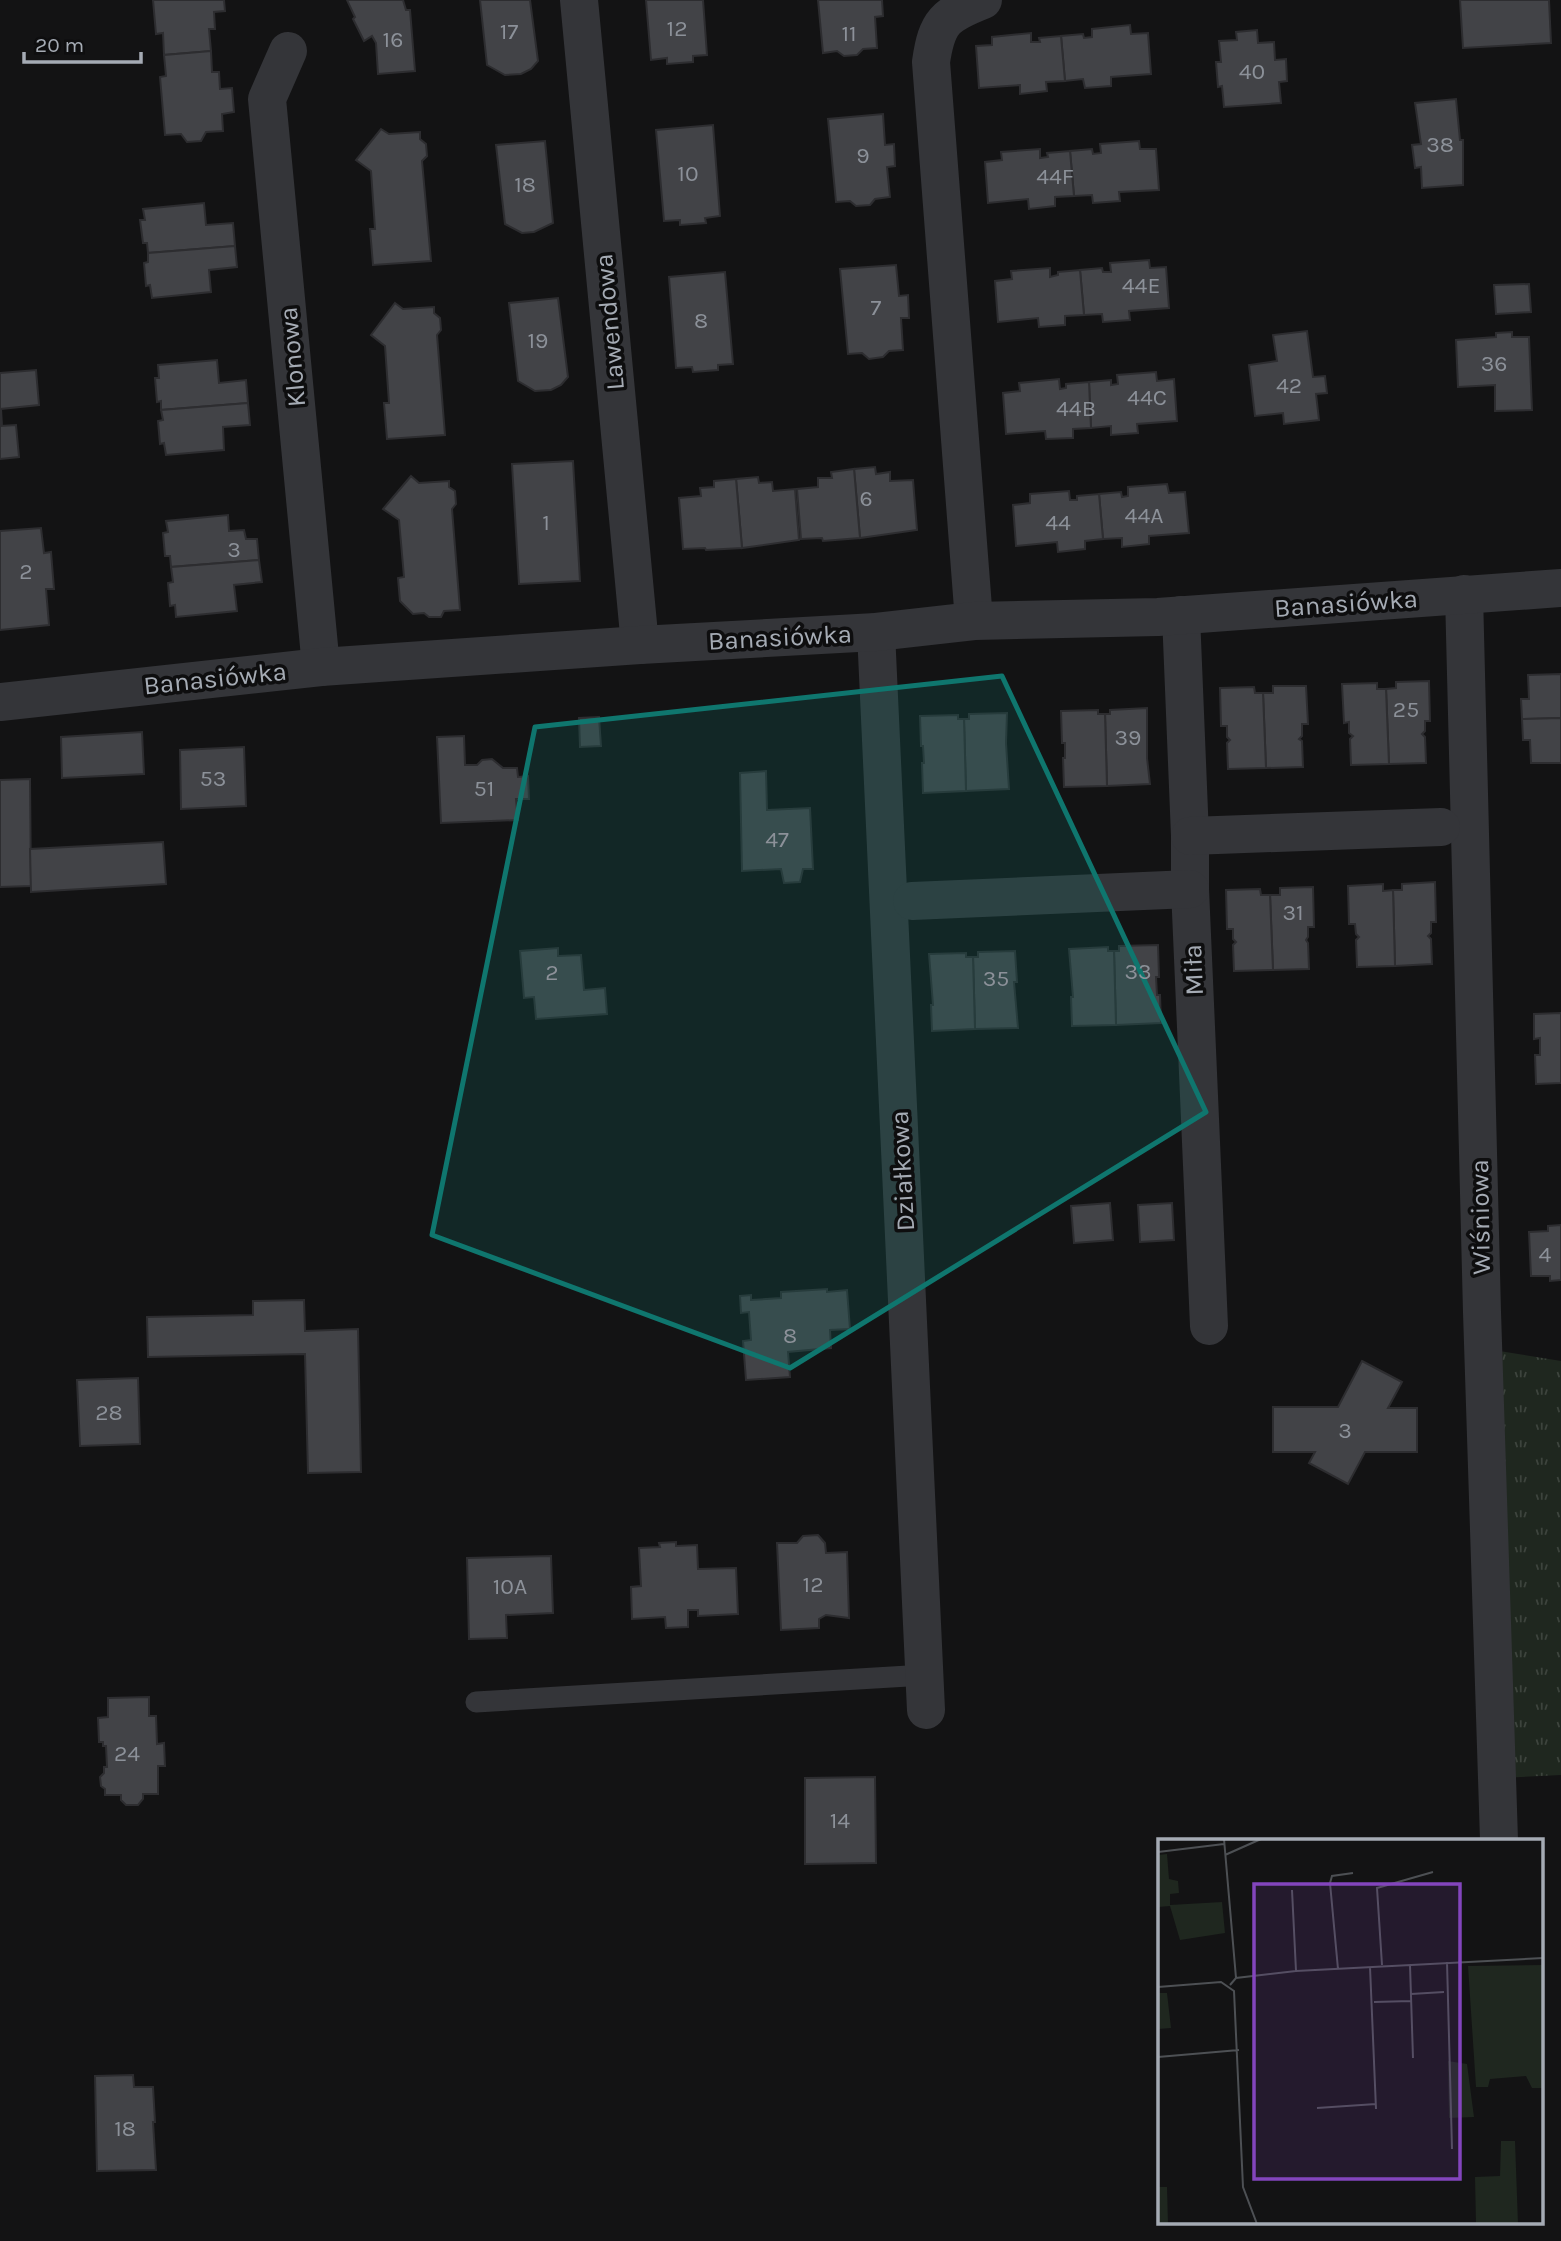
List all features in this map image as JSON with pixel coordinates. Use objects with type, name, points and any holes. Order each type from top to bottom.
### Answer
[{"type":"street","name":"Lawendowa","points":[[579,0],[640,645]]},
{"type":"street","points":[[974,621],[931,62],[935,36],[952,12],[982,0]]},
{"type":"street","name":"Klonowa","points":[[288,51],[267,99],[321,667]]},
{"type":"street","name":"Banasiówka","points":[[0,702],[321,667],[876,632],[974,621],[1181,615],[1561,588]]},
{"type":"street","name":"Wiśniowa","points":[[1464,594],[1483,1326],[1500,1839]]},
{"type":"street","name":"Miła","points":[[1181,615],[1209,1326]]},
{"type":"street","name":"Działkowa","points":[[876,632],[926,1693]]},
{"type":"street","points":[[1190,836],[1441,827]]},
{"type":"street","points":[[912,901],[1190,889]]},
{"type":"lane","points":[[476,1702],[926,1693]]},
{"type":"highlighted area","points":[[1002,676],[1206,1112],[790,1368],[432,1235],[535,727]]},
{"type":"green space","points":[[1468,1346],[1561,1361],[1561,1775],[1481,1779]]},
{"type":"building","points":[[153,0],[224,0],[225,11],[214,12],[215,29],[209,29],[211,51],[164,55],[163,33],[156,34]]},
{"type":"building","points":[[347,0],[403,0],[406,10],[410,10],[415,71],[378,74],[376,43],[372,36],[364,41]]},
{"type":"building","points":[[480,0],[530,0],[538,61],[531,69],[521,74],[505,75],[487,65]]},
{"type":"building","points":[[646,0],[703,0],[707,55],[693,56],[693,62],[667,64],[667,58],[651,60]]},
{"type":"building","points":[[818,0],[882,0],[883,16],[875,17],[877,48],[863,49],[857,55],[844,56],[837,51],[823,53]]},
{"type":"building","points":[[1460,0],[1549,0],[1551,43],[1463,48]]},
{"type":"building","points":[[1130,25],[1131,34],[1148,33],[1151,74],[1111,77],[1111,86],[1085,88],[1083,79],[1065,81],[1061,36],[1083,34],[1084,38],[1092,37],[1092,29]]},
{"type":"building","points":[[1257,30],[1258,43],[1274,42],[1275,60],[1286,59],[1287,81],[1279,82],[1281,103],[1224,107],[1222,86],[1218,87],[1216,62],[1221,62],[1219,41],[1237,40],[1236,32]]},
{"type":"building","points":[[1031,33],[1031,42],[1040,42],[1039,38],[1061,36],[1065,81],[1046,82],[1047,91],[1020,94],[1020,85],[979,88],[976,46],[992,45],[992,37]]},
{"type":"building","points":[[211,51],[212,72],[219,72],[220,89],[232,88],[234,112],[222,114],[223,131],[206,132],[201,141],[187,142],[181,134],[165,135],[160,77],[166,76],[164,55]]},
{"type":"building","points":[[1456,99],[1460,140],[1463,140],[1463,185],[1422,188],[1421,167],[1415,168],[1412,145],[1421,144],[1415,103]]},
{"type":"building","points":[[883,114],[885,145],[894,144],[895,166],[887,167],[890,197],[875,199],[870,205],[856,206],[850,201],[836,202],[828,119]]},
{"type":"building","points":[[713,125],[720,216],[705,218],[706,223],[680,225],[680,220],[664,221],[656,130]]},
{"type":"building","points":[[381,129],[389,134],[420,132],[420,139],[426,144],[427,156],[422,161],[431,261],[373,265],[370,229],[375,229],[371,171],[356,160]]},
{"type":"building","points":[[545,141],[553,223],[534,232],[522,233],[505,224],[496,145]]},
{"type":"building","points":[[1139,141],[1140,149],[1156,149],[1159,190],[1119,192],[1120,201],[1093,203],[1092,195],[1074,196],[1070,151],[1092,149],[1093,154],[1101,153],[1100,144]]},
{"type":"building","points":[[1040,149],[1040,158],[1048,157],[1047,153],[1070,151],[1074,196],[1055,197],[1055,206],[1029,209],[1028,199],[988,203],[985,162],[1002,160],[1001,152]]},
{"type":"building","points":[[204,203],[206,225],[233,223],[235,246],[148,253],[147,243],[143,243],[140,220],[145,220],[143,209]]},
{"type":"building","points":[[235,246],[237,267],[209,270],[211,292],[152,298],[150,285],[146,286],[144,263],[148,262],[148,253]]},
{"type":"building","points":[[1149,260],[1150,268],[1166,267],[1169,308],[1129,311],[1130,320],[1103,322],[1102,314],[1084,315],[1080,270],[1102,268],[1103,272],[1111,272],[1110,263]]},
{"type":"building","points":[[896,265],[899,296],[908,295],[909,318],[901,318],[903,350],[889,351],[883,357],[869,359],[862,353],[848,354],[840,269]]},
{"type":"building","points":[[1050,268],[1050,277],[1058,275],[1058,272],[1080,270],[1084,315],[1065,316],[1065,325],[1039,327],[1038,318],[998,322],[995,281],[1012,279],[1011,271]]},
{"type":"building","points":[[725,272],[733,364],[718,365],[718,370],[693,372],[692,367],[676,368],[669,277]]},
{"type":"building","points":[[1529,284],[1531,312],[1496,314],[1494,285]]},
{"type":"building","points":[[558,298],[568,377],[561,385],[551,390],[535,391],[518,381],[509,303]]},
{"type":"building","points":[[395,303],[403,309],[434,307],[434,313],[440,318],[441,330],[437,335],[445,435],[387,439],[384,403],[389,403],[385,346],[371,335]]},
{"type":"building","points":[[1307,331],[1313,377],[1325,376],[1327,393],[1316,394],[1319,420],[1284,424],[1283,413],[1255,416],[1249,365],[1277,361],[1273,335]]},
{"type":"building","points":[[1512,332],[1512,337],[1529,337],[1532,410],[1495,411],[1495,385],[1458,387],[1456,340],[1496,337],[1496,333]]},
{"type":"building","points":[[217,360],[219,383],[246,380],[248,403],[161,410],[161,401],[157,402],[155,378],[159,378],[158,365]]},
{"type":"building","points":[[36,370],[39,405],[1,409],[0,426],[0,373]]},
{"type":"building","points":[[1156,372],[1157,381],[1174,379],[1177,421],[1137,424],[1138,433],[1111,435],[1111,426],[1091,428],[1089,382],[1111,380],[1111,385],[1118,384],[1117,375]]},
{"type":"building","points":[[1059,379],[1060,389],[1066,388],[1066,384],[1089,382],[1091,428],[1073,429],[1073,438],[1046,439],[1045,431],[1006,434],[1003,393],[1020,391],[1019,383]]},
{"type":"building","points":[[248,403],[250,425],[223,427],[224,450],[166,455],[164,443],[160,444],[158,421],[163,420],[161,410]]},
{"type":"building","points":[[16,425],[19,457],[0,459],[0,426]]},
{"type":"building","points":[[573,461],[580,581],[519,584],[512,464]]},
{"type":"building","points":[[875,467],[876,474],[890,472],[890,481],[913,480],[917,530],[860,538],[854,469]]},
{"type":"building","points":[[854,469],[860,538],[823,541],[822,538],[801,539],[797,489],[818,487],[818,478],[832,478],[831,472]]},
{"type":"building","points":[[411,476],[419,483],[449,481],[449,487],[455,491],[456,504],[452,509],[460,610],[444,611],[441,617],[429,617],[424,613],[413,614],[400,601],[398,578],[404,577],[399,520],[383,509]]},
{"type":"building","points":[[758,477],[759,483],[772,482],[773,491],[795,489],[799,540],[742,548],[736,479]]},
{"type":"building","points":[[736,479],[742,548],[683,549],[679,498],[701,496],[700,488],[714,487],[714,481]]},
{"type":"building","points":[[1167,484],[1169,493],[1185,492],[1189,533],[1149,536],[1149,544],[1122,547],[1122,538],[1103,539],[1099,494],[1121,492],[1122,497],[1128,496],[1128,487]]},
{"type":"building","points":[[1069,491],[1070,500],[1077,500],[1077,496],[1099,494],[1103,539],[1085,541],[1085,549],[1058,552],[1057,542],[1016,546],[1013,505],[1030,503],[1030,494]]},
{"type":"building","points":[[228,515],[229,531],[244,530],[246,539],[257,539],[259,560],[171,567],[170,556],[165,556],[163,533],[168,532],[166,521]]},
{"type":"building","points":[[41,528],[44,553],[51,552],[54,589],[46,589],[49,625],[0,630],[0,531]]},
{"type":"building","points":[[259,560],[262,582],[234,585],[237,611],[176,617],[175,605],[170,606],[168,583],[173,582],[171,567]]},
{"type":"building","points":[[1561,674],[1561,718],[1522,719],[1521,699],[1529,699],[1528,675]]},
{"type":"building","points":[[1429,681],[1430,721],[1425,721],[1425,731],[1422,734],[1425,737],[1426,763],[1389,764],[1386,689],[1396,688],[1396,682]]},
{"type":"building","points":[[1377,683],[1377,689],[1386,689],[1389,764],[1351,765],[1350,739],[1353,736],[1349,733],[1349,722],[1344,723],[1342,684]]},
{"type":"building","points":[[1273,686],[1306,686],[1308,724],[1302,724],[1302,736],[1299,739],[1302,741],[1303,767],[1266,768],[1263,693],[1273,693]]},
{"type":"building","points":[[1254,687],[1255,693],[1263,693],[1266,768],[1228,769],[1227,743],[1230,740],[1227,737],[1227,726],[1221,726],[1220,688]]},
{"type":"building","points":[[1147,708],[1150,784],[1107,786],[1105,714],[1110,714],[1110,710]]},
{"type":"building","points":[[1098,710],[1098,714],[1105,714],[1107,786],[1064,787],[1065,743],[1062,743],[1061,711]]},
{"type":"building","points":[[1007,713],[1009,789],[966,791],[964,719],[969,719],[969,714]]},
{"type":"building","points":[[958,715],[958,719],[964,719],[966,791],[923,793],[924,763],[920,716]]},
{"type":"building","points":[[599,717],[601,746],[580,747],[579,718]]},
{"type":"building","points":[[1561,718],[1561,763],[1531,763],[1530,740],[1523,740],[1522,719]]},
{"type":"building","points":[[142,732],[144,774],[62,778],[61,737]]},
{"type":"building","points":[[464,736],[465,765],[477,765],[482,760],[492,759],[503,768],[517,768],[518,777],[528,776],[529,799],[516,799],[518,820],[441,823],[437,737]]},
{"type":"building","points":[[244,747],[246,806],[181,809],[180,750]]},
{"type":"building","points":[[766,771],[767,810],[810,808],[813,869],[803,869],[800,882],[784,883],[781,869],[742,871],[740,773]]},
{"type":"building","points":[[30,779],[31,886],[0,887],[0,780]]},
{"type":"building","points":[[163,842],[166,884],[31,892],[30,849]]},
{"type":"building","points":[[1435,882],[1436,922],[1431,922],[1431,933],[1428,936],[1431,939],[1432,964],[1395,966],[1393,890],[1402,890],[1402,884]]},
{"type":"building","points":[[1383,884],[1383,891],[1393,890],[1395,966],[1357,967],[1356,940],[1359,937],[1355,924],[1349,924],[1348,886]]},
{"type":"building","points":[[1313,887],[1314,927],[1308,927],[1306,940],[1309,969],[1273,970],[1270,895],[1280,895],[1280,888]]},
{"type":"building","points":[[1260,889],[1261,895],[1270,895],[1273,970],[1234,971],[1233,945],[1236,942],[1233,939],[1233,929],[1227,929],[1226,890]]},
{"type":"building","points":[[1158,945],[1159,977],[1156,977],[1161,1023],[1116,1025],[1114,951],[1119,951],[1119,946]]},
{"type":"building","points":[[1108,947],[1108,951],[1114,951],[1116,1025],[1072,1026],[1073,997],[1069,949]]},
{"type":"building","points":[[558,948],[558,956],[581,955],[584,990],[605,988],[607,1014],[536,1019],[534,997],[524,998],[520,951]]},
{"type":"building","points":[[1015,951],[1017,982],[1014,982],[1018,1028],[975,1029],[973,957],[978,957],[978,952]]},
{"type":"building","points":[[966,953],[966,957],[973,957],[975,1029],[932,1031],[929,954]]},
{"type":"building","points":[[1561,1013],[1561,1083],[1536,1084],[1535,1055],[1540,1055],[1540,1038],[1534,1039],[1534,1014]]},
{"type":"building","points":[[1110,1203],[1113,1240],[1074,1243],[1071,1206]]},
{"type":"building","points":[[1172,1203],[1174,1240],[1140,1242],[1138,1205]]},
{"type":"building","points":[[1561,1225],[1561,1280],[1550,1281],[1550,1276],[1531,1276],[1529,1232],[1548,1231],[1548,1226]]},
{"type":"building","points":[[827,1289],[827,1292],[847,1290],[850,1329],[830,1330],[831,1348],[788,1352],[790,1377],[746,1380],[743,1341],[751,1340],[749,1312],[741,1313],[740,1296],[751,1295],[751,1300],[781,1298],[781,1292]]},
{"type":"building","points":[[304,1300],[305,1331],[358,1329],[361,1472],[308,1473],[305,1354],[148,1357],[147,1317],[253,1315],[253,1301]]},
{"type":"building","points":[[1362,1361],[1402,1382],[1388,1408],[1417,1408],[1417,1452],[1365,1452],[1348,1484],[1309,1463],[1315,1452],[1273,1452],[1273,1407],[1338,1407]]},
{"type":"building","points":[[138,1378],[140,1444],[80,1446],[77,1380]]},
{"type":"building","points":[[818,1535],[825,1543],[826,1553],[847,1552],[849,1618],[826,1615],[819,1619],[819,1628],[781,1630],[777,1543],[797,1543],[803,1536]]},
{"type":"building","points":[[676,1542],[676,1546],[697,1545],[698,1569],[736,1568],[738,1614],[698,1616],[698,1610],[688,1610],[688,1627],[666,1628],[665,1617],[632,1619],[631,1587],[641,1586],[639,1548],[660,1547],[659,1543]]},
{"type":"building","points":[[551,1556],[553,1613],[506,1615],[507,1638],[469,1639],[467,1558]]},
{"type":"building","points":[[149,1697],[149,1716],[156,1716],[157,1744],[164,1743],[165,1766],[158,1766],[158,1794],[143,1794],[138,1805],[126,1805],[121,1800],[121,1795],[105,1795],[105,1789],[101,1786],[100,1777],[104,1773],[104,1767],[107,1767],[106,1746],[99,1742],[98,1718],[108,1717],[108,1698]]},
{"type":"building","points":[[875,1777],[876,1863],[805,1864],[805,1778]]},
{"type":"building","points":[[133,2075],[134,2087],[153,2087],[156,2170],[97,2171],[95,2076]]}]
